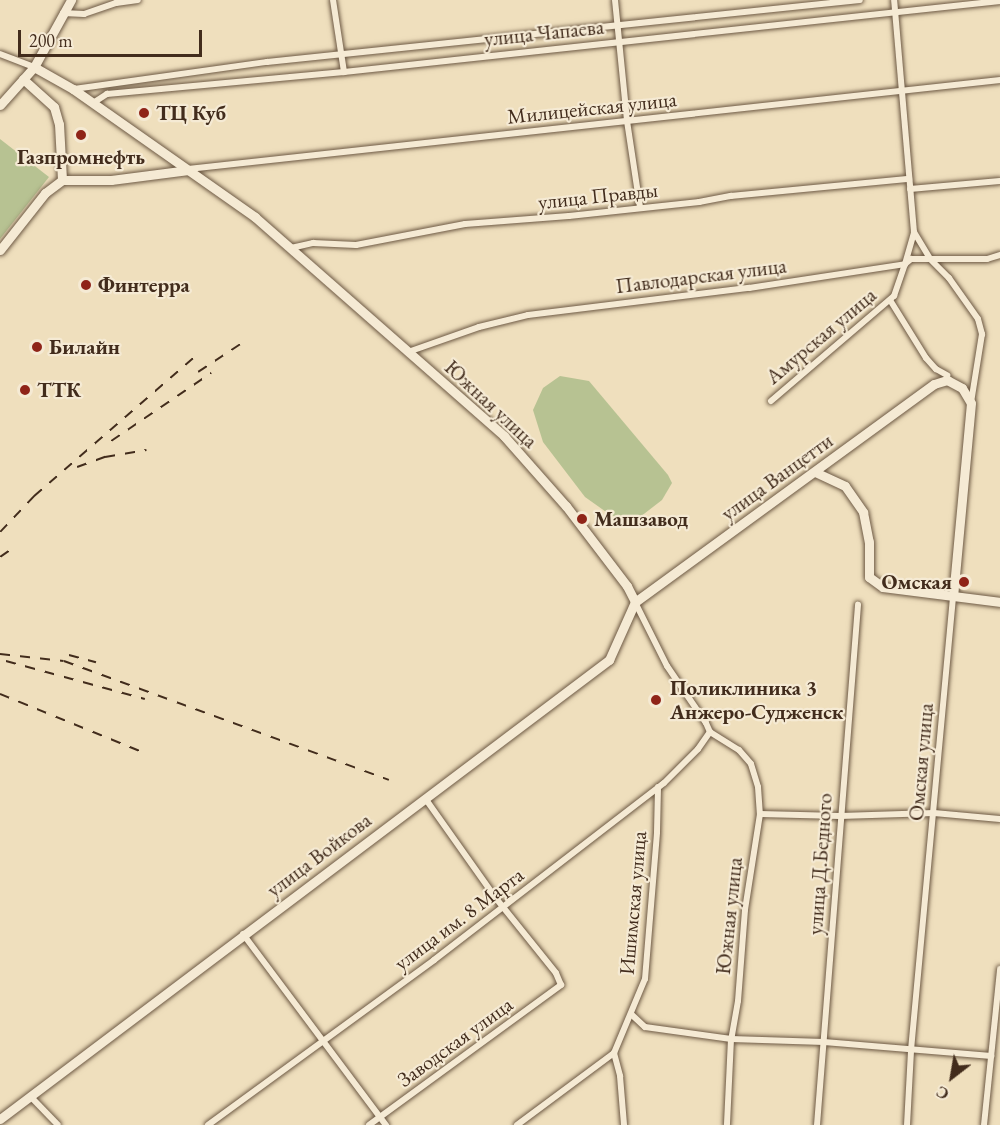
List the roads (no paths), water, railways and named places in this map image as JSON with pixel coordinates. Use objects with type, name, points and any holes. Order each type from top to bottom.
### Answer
[{"type":"street","points":[[0,105],[34,67],[71,0]]},
{"type":"street","points":[[63,12],[84,14],[116,3],[138,0]]},
{"type":"street","points":[[333,0],[344,72]]},
{"type":"street","points":[[615,0],[627,121],[640,207]]},
{"type":"street","name":"улица Чапаева","points":[[73,89],[341,54],[860,0]]},
{"type":"street","points":[[894,0],[900,91],[914,232]]},
{"type":"street","name":"улица Чапаева","points":[[93,103],[107,94],[344,72],[1000,1]]},
{"type":"street","points":[[0,54],[34,67]]},
{"type":"street","name":"Южная улица","points":[[34,67],[73,89],[255,217],[504,436],[566,506],[627,586],[667,666],[710,732],[739,750],[752,764],[758,787],[760,814],[745,910],[738,1001],[730,1039],[727,1125]]},
{"type":"street","points":[[23,79],[54,107],[59,124],[62,180]]},
{"type":"street","name":"Милицейская улица","points":[[188,170],[1000,80]]},
{"type":"street","points":[[0,250],[45,194],[62,180],[111,180],[188,170]]},
{"type":"street","name":"улица Правды","points":[[291,248],[313,243],[356,245],[465,224],[568,216],[909,179]]},
{"type":"street","points":[[910,189],[1000,181]]},
{"type":"street","name":"Омская улица","points":[[907,1125],[911,1050],[971,403],[982,334],[978,319],[949,278],[930,259],[914,232]]},
{"type":"street","name":"Амурская улица","points":[[771,400],[894,296],[914,232]]},
{"type":"street","name":"Павлодарская улица","points":[[408,352],[457,333],[528,315],[749,288],[905,264],[911,259],[987,259],[1000,255]]},
{"type":"street","points":[[890,300],[926,358],[944,378],[962,388],[971,403]]},
{"type":"street","name":"улица Ванцетти","points":[[635,602],[944,378]]},
{"type":"street","points":[[815,472],[844,486],[863,512],[869,542],[869,577],[883,587],[1000,602]]},
{"type":"street","name":"улица Войкова","points":[[0,1119],[609,660],[635,602]]},
{"type":"street","name":"улица Д.Бедного","points":[[817,1125],[858,605]]},
{"type":"street","name":"улица им. 8 Марта","points":[[208,1125],[434,960],[658,787],[698,749],[710,732]]},
{"type":"street","name":"Ишимская улица","points":[[614,1053],[645,979],[657,832],[658,787]]},
{"type":"street","points":[[425,798],[444,828],[504,906]]},
{"type":"street","points":[[760,814],[840,816],[934,813],[1000,819]]},
{"type":"street","name":"Заводская улица","points":[[369,1125],[561,985],[556,973],[504,906]]},
{"type":"street","points":[[243,934],[386,1125]]},
{"type":"street","points":[[984,1125],[1000,969]]},
{"type":"street","points":[[632,1014],[645,1027],[730,1039],[824,1042],[991,1056]]},
{"type":"street","points":[[517,1125],[614,1053],[620,1076],[624,1125]]},
{"type":"street","points":[[30,1096],[58,1125]]},
{"type":"railway","points":[[198,372],[242,343]]},
{"type":"railway","points":[[0,532],[34,496],[198,354]]},
{"type":"railway","points":[[111,441],[211,373]]},
{"type":"railway","points":[[77,467],[105,457],[146,450]]},
{"type":"railway","points":[[0,557],[16,546]]},
{"type":"railway","points":[[0,654],[64,661],[389,780]]},
{"type":"railway","points":[[69,655],[96,662]]},
{"type":"railway","points":[[6,661],[145,699]]},
{"type":"railway","points":[[0,694],[140,751]]},
{"type":"place","name":"ТЦ Куб","points":[[144,113]]},
{"type":"place","name":"Газпромнефть","points":[[81,135]]},
{"type":"place","name":"Финтерра","points":[[86,285]]},
{"type":"place","name":"Билайн","points":[[37,347]]},
{"type":"place","name":"ТТК","points":[[25,390]]},
{"type":"place","name":"Машзавод","points":[[582,519]]},
{"type":"place","name":"Омская","points":[[964,582]]},
{"type":"place","name":"Поликлиника 3 Анжеро-Судженск","points":[[656,700]]}]
